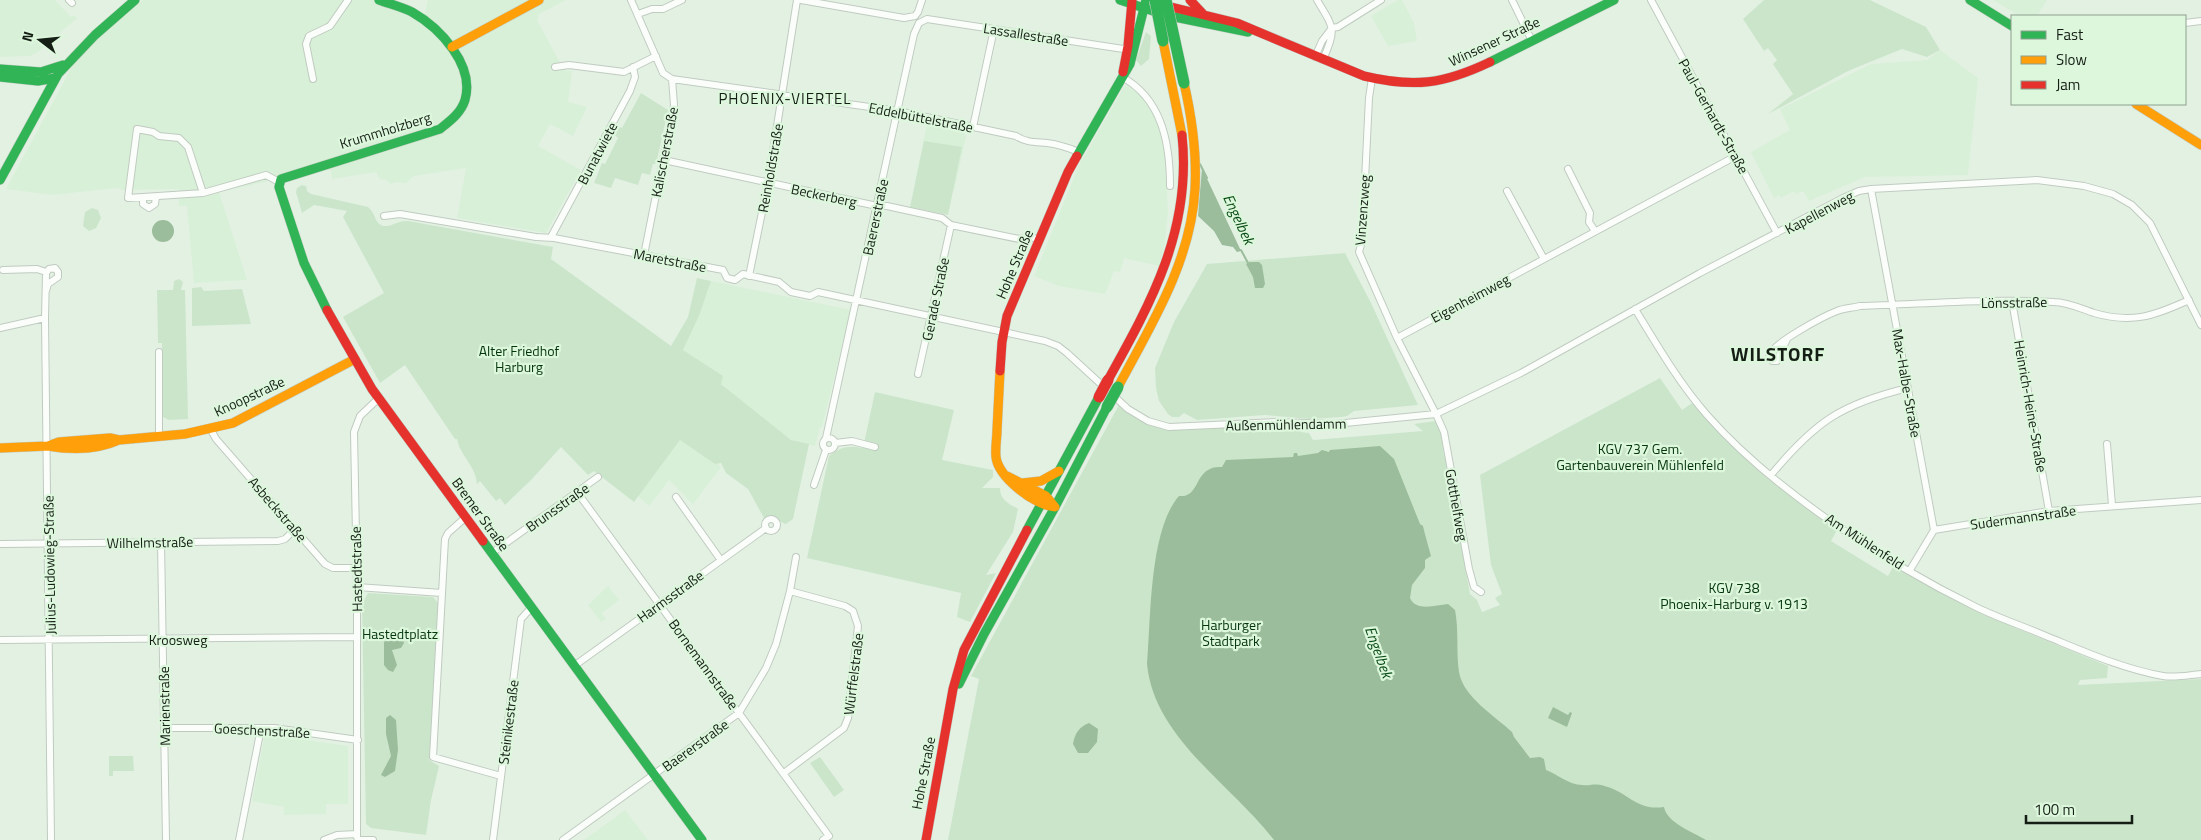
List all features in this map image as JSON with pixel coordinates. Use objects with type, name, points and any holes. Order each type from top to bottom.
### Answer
[{"type":"main road","points":[[0,180],[51,83],[66,64],[106,24],[135,0]]},
{"type":"main road","points":[[379,0],[414,14],[438,31],[452,47],[538,0]]},
{"type":"main road","name":"Winsener Straße","points":[[1120,0],[1146,2],[1237,23],[1319,59],[1372,78],[1403,83],[1441,81],[1463,75],[1614,0]]},
{"type":"main road","points":[[1043,500],[1099,397],[1113,384],[1150,302],[1178,252],[1194,210],[1196,166],[1194,134],[1166,0]]},
{"type":"main road","points":[[1190,0],[1204,14]]},
{"type":"main road","points":[[1970,0],[2011,25]]},
{"type":"main road","name":"Hohe Straße","points":[[1131,2],[1131,50]]},
{"type":"main road","points":[[1146,2],[1177,106],[1184,161],[1178,252]]},
{"type":"main road","name":"Winsener Straße","points":[[1146,2],[1269,38]]},
{"type":"main road","name":"Hohe Straße","points":[[926,840],[955,678],[964,650],[1043,500],[1007,476],[998,464],[995,453],[1003,331],[1040,240],[1079,152],[1122,77],[1146,2]]},
{"type":"main road","name":"Krummholzberg","points":[[278,182],[289,175],[432,132],[448,124],[460,110],[468,88],[464,70],[452,47]]},
{"type":"main road","points":[[0,77],[36,76],[66,64]]},
{"type":"main road","points":[[0,69],[36,76],[51,83]]},
{"type":"main road","points":[[36,76],[40,89],[40,107]]},
{"type":"main road","points":[[2138,105],[2201,145]]},
{"type":"main road","name":"Bremer Straße","points":[[278,182],[304,263],[355,359],[379,398],[702,840]]},
{"type":"main road","name":"Knoopstraße","points":[[0,448],[48,446],[59,449],[111,445],[120,440],[211,430],[232,423],[355,359]]},
{"type":"main road","name":"Hohe Straße","points":[[950,711],[972,657],[1108,407],[1113,384]]},
{"type":"main road","points":[[1020,482],[1040,481],[1059,472]]},
{"type":"main road","points":[[1007,476],[1020,482],[1043,500],[1048,508],[1055,507]]},
{"type":"street","points":[[313,79],[306,44],[309,36],[330,26],[348,0]]},
{"type":"street","points":[[631,0],[663,73],[672,79]]},
{"type":"street","points":[[638,14],[652,8],[662,9],[682,0]]},
{"type":"street","points":[[799,0],[904,18],[915,16],[922,0]]},
{"type":"street","name":"Reinholdstraße","points":[[750,276],[799,0]]},
{"type":"street","points":[[1317,0],[1332,28],[1333,37],[1319,59]]},
{"type":"street","points":[[1332,28],[1338,27],[1380,0]]},
{"type":"street","points":[[1512,0],[1532,40]]},
{"type":"street","name":"Paul-Gerhardt-Straße","points":[[1651,0],[1777,234]]},
{"type":"street","points":[[915,16],[919,23]]},
{"type":"street","name":"Lassallestraße","points":[[919,23],[927,19],[1131,50]]},
{"type":"street","points":[[2186,24],[2201,21]]},
{"type":"street","name":"Baererstraße","points":[[814,485],[826,450],[823,444],[826,438],[878,206],[914,34],[919,23]]},
{"type":"street","points":[[972,127],[994,29]]},
{"type":"street","points":[[555,67],[569,65],[624,72],[656,56]]},
{"type":"street","name":"Bunatwiete","points":[[551,237],[598,154],[632,86],[635,77],[633,67]]},
{"type":"street","points":[[1122,77],[1143,91],[1155,108],[1166,143],[1170,166],[1170,186]]},
{"type":"street","name":"Vinzenzweg","points":[[1372,78],[1369,98],[1362,241],[1359,252],[1397,338],[1436,414]]},
{"type":"street","name":"Eddelbüttelstraße","points":[[672,79],[898,111],[1016,136],[1021,140],[1039,144],[1045,143],[1069,148],[1079,152]]},
{"type":"street","name":"Kalischerstraße","points":[[644,255],[674,105],[672,79]]},
{"type":"street","points":[[203,193],[185,144],[179,138],[137,129],[128,198],[203,193],[266,176],[278,182]]},
{"type":"street","name":"Eigenheimweg","points":[[1397,338],[1736,156]]},
{"type":"street","name":"Beckerberg","points":[[664,160],[942,218],[951,225],[1019,239],[1031,237],[1040,240]]},
{"type":"street","points":[[1568,170],[1590,213],[1589,222],[1595,231]]},
{"type":"street","name":"Kapellenweg","points":[[1436,414],[1521,373],[1635,309],[1843,198],[1859,191],[1871,189],[2037,180],[2084,186],[2113,194],[2132,205],[2150,223],[2201,325]]},
{"type":"street","name":"Max-Halbe-Straße","points":[[1871,189],[1934,530]]},
{"type":"street","points":[[1507,191],[1544,259]]},
{"type":"street","points":[[143,197],[144,204],[149,208],[155,204],[156,197]]},
{"type":"street","name":"Maretstraße","points":[[384,216],[400,214],[536,237],[551,237],[723,270],[727,278],[735,280],[743,274],[779,282],[791,292],[810,296],[818,292],[1003,331]]},
{"type":"street","name":"Gerade Straße","points":[[918,374],[951,225]]},
{"type":"street","name":"Julius-Ludowieg-Straße","points":[[46,290],[48,284],[56,279],[59,274],[52,268],[46,272],[45,318],[48,446],[51,840]]},
{"type":"street","points":[[3,270],[37,269],[46,272]]},
{"type":"street","name":"Lönsstraße","points":[[1787,339],[1838,310],[1860,306],[2012,301],[2057,302],[2111,318],[2126,320],[2170,309],[2189,300]]},
{"type":"street","name":"Heinrich-Heine-Straße","points":[[2012,301],[2049,511]]},
{"type":"street","name":"Am Mühlenfeld","points":[[1635,309],[1690,392],[1708,415],[1737,445],[1771,475],[1843,528],[1910,570],[1978,608],[2089,653],[2142,671],[2166,676],[2201,674]]},
{"type":"street","points":[[0,328],[45,318]]},
{"type":"street","name":"Außenmühlendamm","points":[[1003,331],[1045,340],[1058,346],[1120,403],[1138,415],[1160,425],[1186,428],[1265,422],[1335,424],[1436,414]]},
{"type":"street","points":[[159,352],[159,437]]},
{"type":"street","points":[[1771,475],[1803,439],[1836,413],[1872,396],[1908,388]]},
{"type":"street","name":"Hastedtstraße","points":[[357,837],[357,587],[354,429],[360,416],[379,398]]},
{"type":"street","name":"Gotthelfweg","points":[[1436,414],[1444,432],[1460,528],[1474,587],[1482,592]]},
{"type":"street","name":"Asbeckstraße","points":[[211,430],[216,439],[325,564],[332,568],[356,568]]},
{"type":"street","points":[[826,438],[833,439],[835,443]]},
{"type":"street","points":[[835,443],[852,442],[875,447]]},
{"type":"street","points":[[826,450],[833,449],[835,443]]},
{"type":"street","points":[[2107,444],[2112,505]]},
{"type":"street","name":"Brunsstraße","points":[[492,553],[598,478]]},
{"type":"street","name":"Bornemannstraße","points":[[578,492],[784,774],[826,838]]},
{"type":"street","points":[[676,497],[720,559]]},
{"type":"street","name":"Sudermannstraße","points":[[1934,530],[2049,511],[2201,500]]},
{"type":"street","points":[[466,517],[448,533],[445,539],[433,757],[502,776]]},
{"type":"street","name":"Harmsstraße","points":[[574,666],[720,559],[766,528]]},
{"type":"street","name":"Wilhelmstraße","points":[[0,544],[278,541],[285,539],[296,530]]},
{"type":"street","points":[[1910,570],[1934,530]]},
{"type":"street","name":"Marienstraße","points":[[161,542],[166,840]]},
{"type":"street","name":"Baererstraße","points":[[563,840],[739,713],[762,676],[776,644],[790,590],[796,557]]},
{"type":"street","points":[[357,587],[442,593]]},
{"type":"street","name":"Würffelstraße","points":[[784,774],[844,728],[848,718],[858,626],[853,611],[845,606],[790,590]]},
{"type":"street","name":"Steinikestraße","points":[[493,840],[521,620],[531,608]]},
{"type":"street","name":"Kroosweg","points":[[0,640],[356,637]]},
{"type":"street","name":"Goeschenstraße","points":[[165,728],[260,728],[358,740]]},
{"type":"street","points":[[239,840],[260,728]]},
{"type":"street","points":[[324,840],[337,835],[373,840]]},
{"type":"shaded area","points":[[0,0],[55,0],[71,17],[73,15],[77,18],[38,52],[30,56],[0,57]]},
{"type":"shaded area","points":[[143,0],[387,0],[424,17],[428,0],[566,0],[539,14],[537,20],[564,70],[572,71],[568,102],[587,107],[573,136],[550,124],[538,146],[581,170],[546,233],[457,218],[466,168],[413,176],[406,183],[396,182],[390,184],[387,180],[380,179],[376,172],[332,179],[331,171],[326,168],[219,192],[247,280],[194,283],[187,206],[179,206],[179,189],[124,190],[117,188],[52,195],[6,189],[74,63],[98,34]]},
{"type":"shaded area","points":[[1398,0],[1402,0],[1414,23],[1417,41],[1388,46],[1371,16]]},
{"type":"shaded area","points":[[1993,0],[2047,0],[2038,15],[2018,15]]},
{"type":"shaded area","points":[[1940,50],[1978,78],[1968,175],[1865,177],[1809,201],[1803,191],[1796,194],[1794,191],[1781,198],[1779,195],[1774,198],[1751,152],[1790,130],[1780,109],[1871,64],[1927,60]]},
{"type":"shaded area","points":[[1125,85],[1145,96],[1153,109],[1164,143],[1168,211],[1165,244],[1159,266],[1124,258],[1120,272],[1114,271],[1105,294],[1059,286],[1034,276],[1079,165]]},
{"type":"shaded area","points":[[927,124],[964,133],[966,137],[954,191],[915,182]]},
{"type":"shaded area","points":[[711,281],[851,310],[822,427],[820,427],[815,446],[791,440],[748,407],[683,350],[699,316]]},
{"type":"shaded area","points":[[680,437],[696,444],[721,467],[693,504],[669,480],[649,506],[637,495]]},
{"type":"shaded area","points":[[608,586],[619,600],[602,613],[606,619],[601,622],[588,605]]},
{"type":"shaded area","points":[[265,734],[348,746],[348,804],[326,804],[326,814],[284,815],[284,807],[252,801]]},
{"type":"shaded area","points":[[625,810],[648,840],[584,840]]},
{"type":"green space","points":[[1764,0],[1870,0],[1926,27],[1940,50],[1927,57],[1902,49],[1848,71],[1768,114],[1793,94],[1773,64],[1777,60],[1768,48],[1764,51],[1743,19]]},
{"type":"green space","points":[[1146,32],[1151,36],[1149,59],[1141,66],[1136,60]]},
{"type":"green space","points":[[641,93],[668,110],[656,164],[653,164],[650,175],[642,173],[638,185],[615,178],[611,188],[594,183],[602,163],[605,164],[618,138],[615,135],[619,127],[622,128]]},
{"type":"green space","points":[[924,141],[962,147],[948,215],[910,207]]},
{"type":"green space","name":"Alter Friedhof Harburg","points":[[302,185],[306,186],[307,191],[311,194],[368,207],[378,223],[383,226],[408,221],[553,247],[551,259],[671,346],[688,317],[697,278],[711,281],[699,316],[683,350],[723,376],[721,384],[791,440],[809,444],[793,519],[786,524],[773,516],[764,518],[748,489],[726,473],[721,463],[715,464],[680,440],[634,502],[594,471],[588,475],[561,447],[505,505],[500,498],[496,501],[480,481],[477,484],[474,472],[461,451],[457,439],[455,439],[405,365],[380,383],[343,317],[384,293],[343,217],[347,211],[314,205],[302,213],[296,192],[297,188]]},
{"type":"green space","points":[[92,208],[98,210],[101,218],[96,228],[89,231],[83,226],[85,212]]},
{"type":"green space","points":[[1345,253],[1371,303],[1418,405],[1354,411],[1342,417],[1310,419],[1265,415],[1197,420],[1184,413],[1179,417],[1172,417],[1168,414],[1159,401],[1155,368],[1174,322],[1207,264]]},
{"type":"green space","points":[[179,279],[183,282],[181,290],[185,290],[188,419],[169,420],[163,417],[162,343],[158,343],[157,290],[173,290],[174,281]]},
{"type":"green space","points":[[201,287],[204,291],[242,289],[251,324],[192,326],[192,288]]},
{"type":"green space","points":[[1660,378],[1682,410],[1692,403],[1722,436],[1748,460],[1837,530],[1831,541],[1888,576],[1893,567],[1984,615],[2108,666],[2107,678],[2080,680],[2078,685],[2201,679],[2201,840],[948,840],[979,679],[971,676],[1120,403],[1160,425],[1295,423],[1301,432],[1309,433],[1313,440],[1423,431],[1414,424],[1436,421],[1440,426],[1470,594],[1477,600],[1482,612],[1500,605],[1495,598],[1502,594],[1491,565],[1480,475]]},
{"type":"green space","points":[[875,392],[954,410],[942,460],[993,470],[993,477],[982,488],[1000,488],[1001,496],[1018,509],[1013,532],[986,575],[996,573],[970,622],[957,617],[961,593],[807,558],[829,456],[844,448],[863,448]]},
{"type":"green space","name":"Hastedtplatz","points":[[368,593],[433,597],[439,604],[429,760],[439,766],[431,800],[426,835],[371,828],[366,824],[362,604]]},
{"type":"green space","points":[[109,756],[133,756],[134,771],[113,771],[113,776],[109,776]]},
{"type":"green space","points":[[820,757],[844,790],[834,797],[810,763]]},
{"type":"water","points":[[1202,168],[1241,251],[1237,252],[1233,247],[1222,245],[1214,231],[1198,216]]},
{"type":"water","points":[[163,220],[171,223],[174,231],[171,239],[163,242],[155,239],[152,231],[155,223]]},
{"type":"water","points":[[1259,262],[1262,265],[1265,284],[1263,288],[1255,288],[1253,277],[1246,264]]},
{"type":"water","points":[[1380,446],[1394,459],[1420,524],[1423,526],[1431,556],[1425,560],[1425,568],[1412,585],[1410,598],[1417,605],[1448,604],[1455,610],[1459,672],[1462,681],[1473,698],[1512,732],[1530,758],[1540,757],[1544,759],[1546,770],[1577,785],[1596,784],[1615,790],[1647,807],[1664,807],[1666,813],[1675,822],[1706,840],[1274,840],[1179,738],[1164,715],[1153,691],[1147,664],[1153,576],[1157,552],[1169,511],[1179,496],[1185,496],[1190,493],[1205,472],[1213,468],[1222,467],[1226,460],[1293,457],[1294,453],[1297,453],[1298,456],[1318,453],[1322,450],[1329,452],[1330,450]]},
{"type":"water","points":[[396,635],[402,637],[404,643],[401,648],[392,650],[397,665],[393,672],[384,665],[384,642]]},
{"type":"water","points":[[1553,707],[1568,715],[1570,712],[1572,713],[1567,727],[1548,718]]},
{"type":"water","points":[[390,715],[396,720],[398,750],[395,771],[385,777],[381,775],[391,756],[386,734],[386,718]]},
{"type":"water","points":[[1089,723],[1098,729],[1097,742],[1088,753],[1078,753],[1073,744],[1075,737],[1083,726]]},
{"type":"waterway","name":"Engelbek","points":[[1200,164],[1207,178]]},
{"type":"waterway","name":"Engelbek","points":[[1241,250],[1248,263]]},
{"type":"traffic: fast","points":[[0,180],[58,74],[95,35],[135,0]]},
{"type":"traffic: fast","points":[[327,310],[304,263],[279,187],[281,179],[440,129],[458,113],[465,100],[467,87],[465,74],[460,61],[444,38],[423,19],[412,12],[379,0]]},
{"type":"traffic: fast","points":[[1120,0],[1165,15],[1248,32]]},
{"type":"traffic: fast","points":[[1129,0],[1132,5]]},
{"type":"traffic: fast","points":[[1077,156],[1130,64],[1146,0]]},
{"type":"traffic: fast","points":[[1155,0],[1163,41]]},
{"type":"traffic: fast","points":[[1166,0],[1184,83]]},
{"type":"traffic: fast","points":[[1490,62],[1614,0]]},
{"type":"traffic: fast","points":[[1970,0],[2011,25]]},
{"type":"traffic: fast","points":[[0,69],[41,72],[63,65]]},
{"type":"traffic: fast","points":[[0,77],[38,81],[55,78]]},
{"type":"traffic: fast","points":[[1107,407],[1118,387]]},
{"type":"traffic: fast","points":[[1059,471],[1099,397]]},
{"type":"traffic: fast","points":[[1055,507],[1107,407]]},
{"type":"traffic: fast","points":[[1027,530],[1059,471]]},
{"type":"traffic: fast","points":[[959,684],[984,634],[1055,507]]},
{"type":"traffic: fast","points":[[483,541],[702,840]]},
{"type":"traffic: slow","points":[[452,47],[539,0]]},
{"type":"traffic: slow","points":[[1163,41],[1182,135]]},
{"type":"traffic: slow","points":[[1118,387],[1156,316],[1178,267],[1192,216],[1195,189],[1195,149],[1184,83]]},
{"type":"traffic: slow","points":[[2138,105],[2201,145]]},
{"type":"traffic: slow","points":[[0,448],[48,446],[59,442],[110,438],[119,440],[185,434],[233,423],[355,359]]},
{"type":"traffic: slow","points":[[1000,371],[996,450],[998,465],[1010,481],[1028,496],[1038,502],[1055,507],[1046,496],[1007,476]]},
{"type":"traffic: slow","points":[[48,446],[84,448],[102,446],[119,440]]},
{"type":"traffic: slow","points":[[1023,483],[1041,481],[1059,471]]},
{"type":"traffic: jam","points":[[1190,0],[1204,15]]},
{"type":"traffic: jam","points":[[1123,72],[1128,46],[1132,1]]},
{"type":"traffic: jam","points":[[1163,5],[1237,23],[1364,76],[1382,80],[1414,83],[1429,82],[1458,75],[1490,62]]},
{"type":"traffic: jam","points":[[1108,380],[1140,322],[1165,263],[1175,233],[1181,202],[1183,169],[1182,135]]},
{"type":"traffic: jam","points":[[1000,371],[1002,342],[1007,316],[1068,172],[1077,156]]},
{"type":"traffic: jam","points":[[327,310],[372,389],[483,541]]},
{"type":"traffic: jam","points":[[1099,397],[1108,380]]},
{"type":"traffic: jam","points":[[926,840],[953,689],[964,650],[1027,530]]},
{"type":"district","name":"PHOENIX-VIERTEL","points":[[785,98]]},
{"type":"district","name":"WILSTORF","points":[[1778,353]]},
{"type":"park label","name":"KGV 737 Gem. Gartenbauverein Mühlenfeld","points":[[1640,456]]},
{"type":"park label","name":"KGV 738 Phoenix-Harburg v. 1913","points":[[1734,596]]},
{"type":"park label","name":"Harburger Stadtpark","points":[[1231,632]]}]
